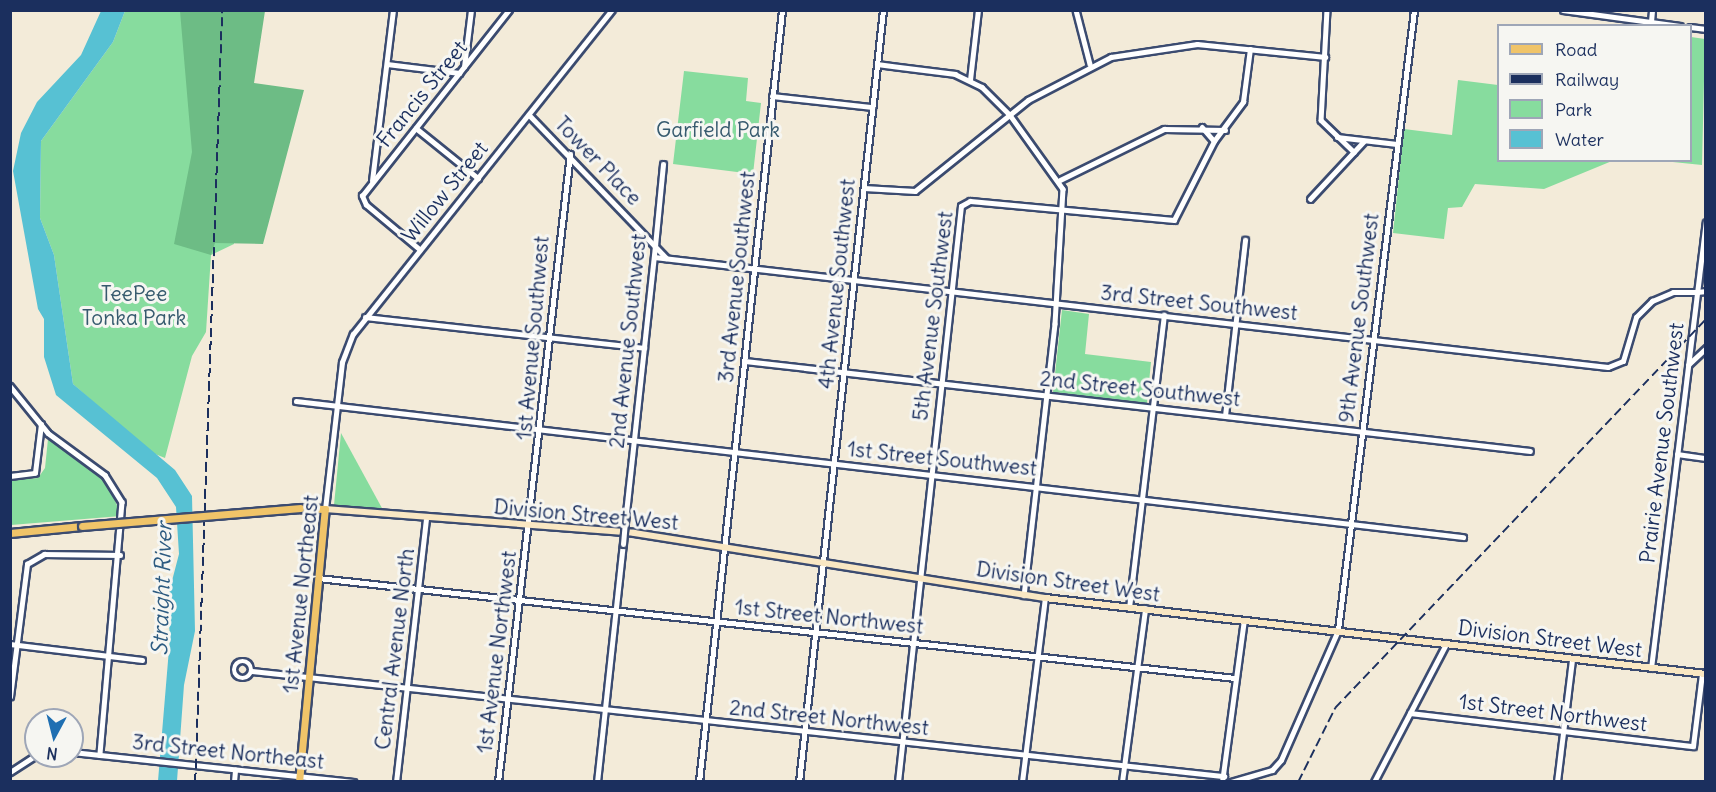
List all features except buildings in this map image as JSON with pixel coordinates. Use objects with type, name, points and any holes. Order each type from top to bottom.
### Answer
[{"type":"main road","points":[[10,533],[300,508],[325,509]]},
{"type":"main road","name":"Division Street West","points":[[325,509],[426,520],[529,526],[723,546],[1045,598],[1704,674]]},
{"type":"main road","name":"1st Avenue Northeast","points":[[299,779],[325,509]]},
{"type":"street","points":[[372,182],[393,10]]},
{"type":"street","points":[[464,67],[471,10]]},
{"type":"street","name":"Francis Street","points":[[420,250],[362,199],[372,182],[509,10]]},
{"type":"street","name":"Willow Street","points":[[338,409],[344,352],[365,317],[612,10]]},
{"type":"street","name":"3rd Avenue Southwest","points":[[699,782],[782,10]]},
{"type":"street","name":"4th Avenue Southwest","points":[[799,782],[825,562],[883,10]]},
{"type":"street","points":[[970,80],[978,10]]},
{"type":"street","points":[[1076,10],[1090,64]]},
{"type":"street","points":[[1327,10],[1321,120],[1353,152]]},
{"type":"street","name":"9th Avenue Southwest","points":[[1248,775],[1272,770],[1281,760],[1338,630],[1414,10]]},
{"type":"street","points":[[1563,10],[1666,24]]},
{"type":"street","points":[[1651,22],[1653,10]]},
{"type":"street","points":[[864,188],[915,191],[1010,115],[1090,64],[1176,44],[1325,57]]},
{"type":"street","points":[[1065,211],[1174,220],[1214,141],[1225,130],[1243,102],[1250,49]]},
{"type":"street","points":[[387,64],[459,74]]},
{"type":"street","points":[[877,64],[970,80],[1010,115],[1060,180],[1065,211],[1057,304],[1024,595]]},
{"type":"street","points":[[772,96],[872,107]]},
{"type":"street","name":"Tower Place","points":[[529,115],[570,154],[666,258]]},
{"type":"street","points":[[1060,180],[1164,129],[1202,127],[1225,130]]},
{"type":"street","points":[[1202,127],[1214,141]]},
{"type":"street","points":[[416,128],[478,178]]},
{"type":"street","points":[[1337,137],[1397,144]]},
{"type":"street","points":[[1310,199],[1364,141]]},
{"type":"street","name":"1st Avenue Southwest","points":[[529,526],[542,429],[549,337],[570,154]]},
{"type":"street","name":"2nd Avenue Southwest","points":[[597,782],[663,164]]},
{"type":"street","name":"5th Avenue Southwest","points":[[898,782],[951,292],[963,203],[1065,211]]},
{"type":"street","name":"Prairie Avenue Southwest","points":[[1651,668],[1706,222]]},
{"type":"street","points":[[1225,416],[1245,240]]},
{"type":"street","name":"3rd Street Southwest","points":[[654,257],[1614,367],[1626,356],[1632,328],[1643,308],[1673,292],[1697,292]]},
{"type":"street","points":[[1697,292],[1706,291]]},
{"type":"street","points":[[1129,608],[1144,499],[1164,315]]},
{"type":"street","points":[[365,317],[644,348]]},
{"type":"street","points":[[1688,365],[1706,348]]},
{"type":"street","name":"2nd Street Southwest","points":[[745,361],[1530,451]]},
{"type":"street","points":[[10,386],[41,424],[105,475],[120,495],[125,517],[100,755]]},
{"type":"street","name":"1st Street Southwest","points":[[296,400],[338,409],[542,429],[1463,537]]},
{"type":"street","name":"1st Avenue Northeast","points":[[325,509],[338,409]]},
{"type":"street","points":[[10,476],[33,476],[41,424]]},
{"type":"street","points":[[1677,454],[1706,458]]},
{"type":"street","name":"Central Avenue North","points":[[396,782],[426,520]]},
{"type":"street","name":"1st Avenue Northwest","points":[[498,782],[517,601],[529,526]]},
{"type":"street","points":[[10,697],[23,575],[31,560],[44,554],[120,555]]},
{"type":"street","name":"1st Street Northwest","points":[[318,578],[1236,678]]},
{"type":"street","points":[[1022,782],[1045,598]]},
{"type":"street","points":[[1122,782],[1145,609]]},
{"type":"street","points":[[1223,779],[1244,620]]},
{"type":"street","points":[[10,644],[142,660]]},
{"type":"street","points":[[1374,782],[1446,644]]},
{"type":"street","points":[[1557,782],[1572,659]]},
{"type":"street","points":[[242,660],[252,671],[242,679],[233,669],[242,660]]},
{"type":"street","name":"2nd Street Northwest","points":[[252,671],[706,722],[1124,764],[1223,779],[1248,775]]},
{"type":"street","name":"1st Street Northwest","points":[[1410,712],[1693,746],[1704,674]]},
{"type":"street","name":"3rd Street Northeast","points":[[84,753],[299,779],[353,782]]},
{"type":"street","points":[[10,772],[24,763]]},
{"type":"street","points":[[234,782],[235,770]]},
{"type":"street","points":[[1232,782],[1248,775]]},
{"type":"green space","name":"TeePee Tonka Park","points":[[125,11],[236,11],[234,244],[211,255],[206,332],[192,356],[165,458],[150,452],[73,384],[54,255],[40,218],[41,141],[113,42]]},
{"type":"green space","points":[[180,11],[265,11],[254,83],[304,90],[263,244],[215,243],[211,255],[174,244],[192,152]]},
{"type":"green space","points":[[1692,37],[1705,39],[1702,165],[1673,162],[1692,162]]},
{"type":"green space","name":"Garfield Park","points":[[684,71],[748,78],[746,101],[761,103],[753,174],[673,164]]},
{"type":"green space","points":[[1458,80],[1497,85],[1497,162],[1610,162],[1544,189],[1475,184],[1462,207],[1448,208],[1444,239],[1393,233],[1404,129],[1452,135]]},
{"type":"green space","points":[[1062,310],[1089,314],[1085,354],[1151,362],[1147,403],[1053,392]]},
{"type":"green space","points":[[341,433],[383,510],[334,505]]},
{"type":"green space","points":[[48,439],[108,482],[121,516],[11,525],[10,480],[38,478],[45,468]]},
{"type":"water","points":[[101,11],[125,11],[113,42],[41,141],[40,218],[54,255],[73,384],[175,470],[192,496],[195,631],[184,685],[177,781],[158,781],[170,637],[167,600],[179,554],[176,507],[157,478],[56,395],[44,357],[44,319],[38,309],[13,171],[21,133],[37,102],[81,55]]},
{"type":"railway","points":[[195,782],[222,10]]},
{"type":"railway","points":[[1298,782],[1335,708],[1706,319]]},
{"type":"water label","name":"Straight River","points":[[162,589]]}]
